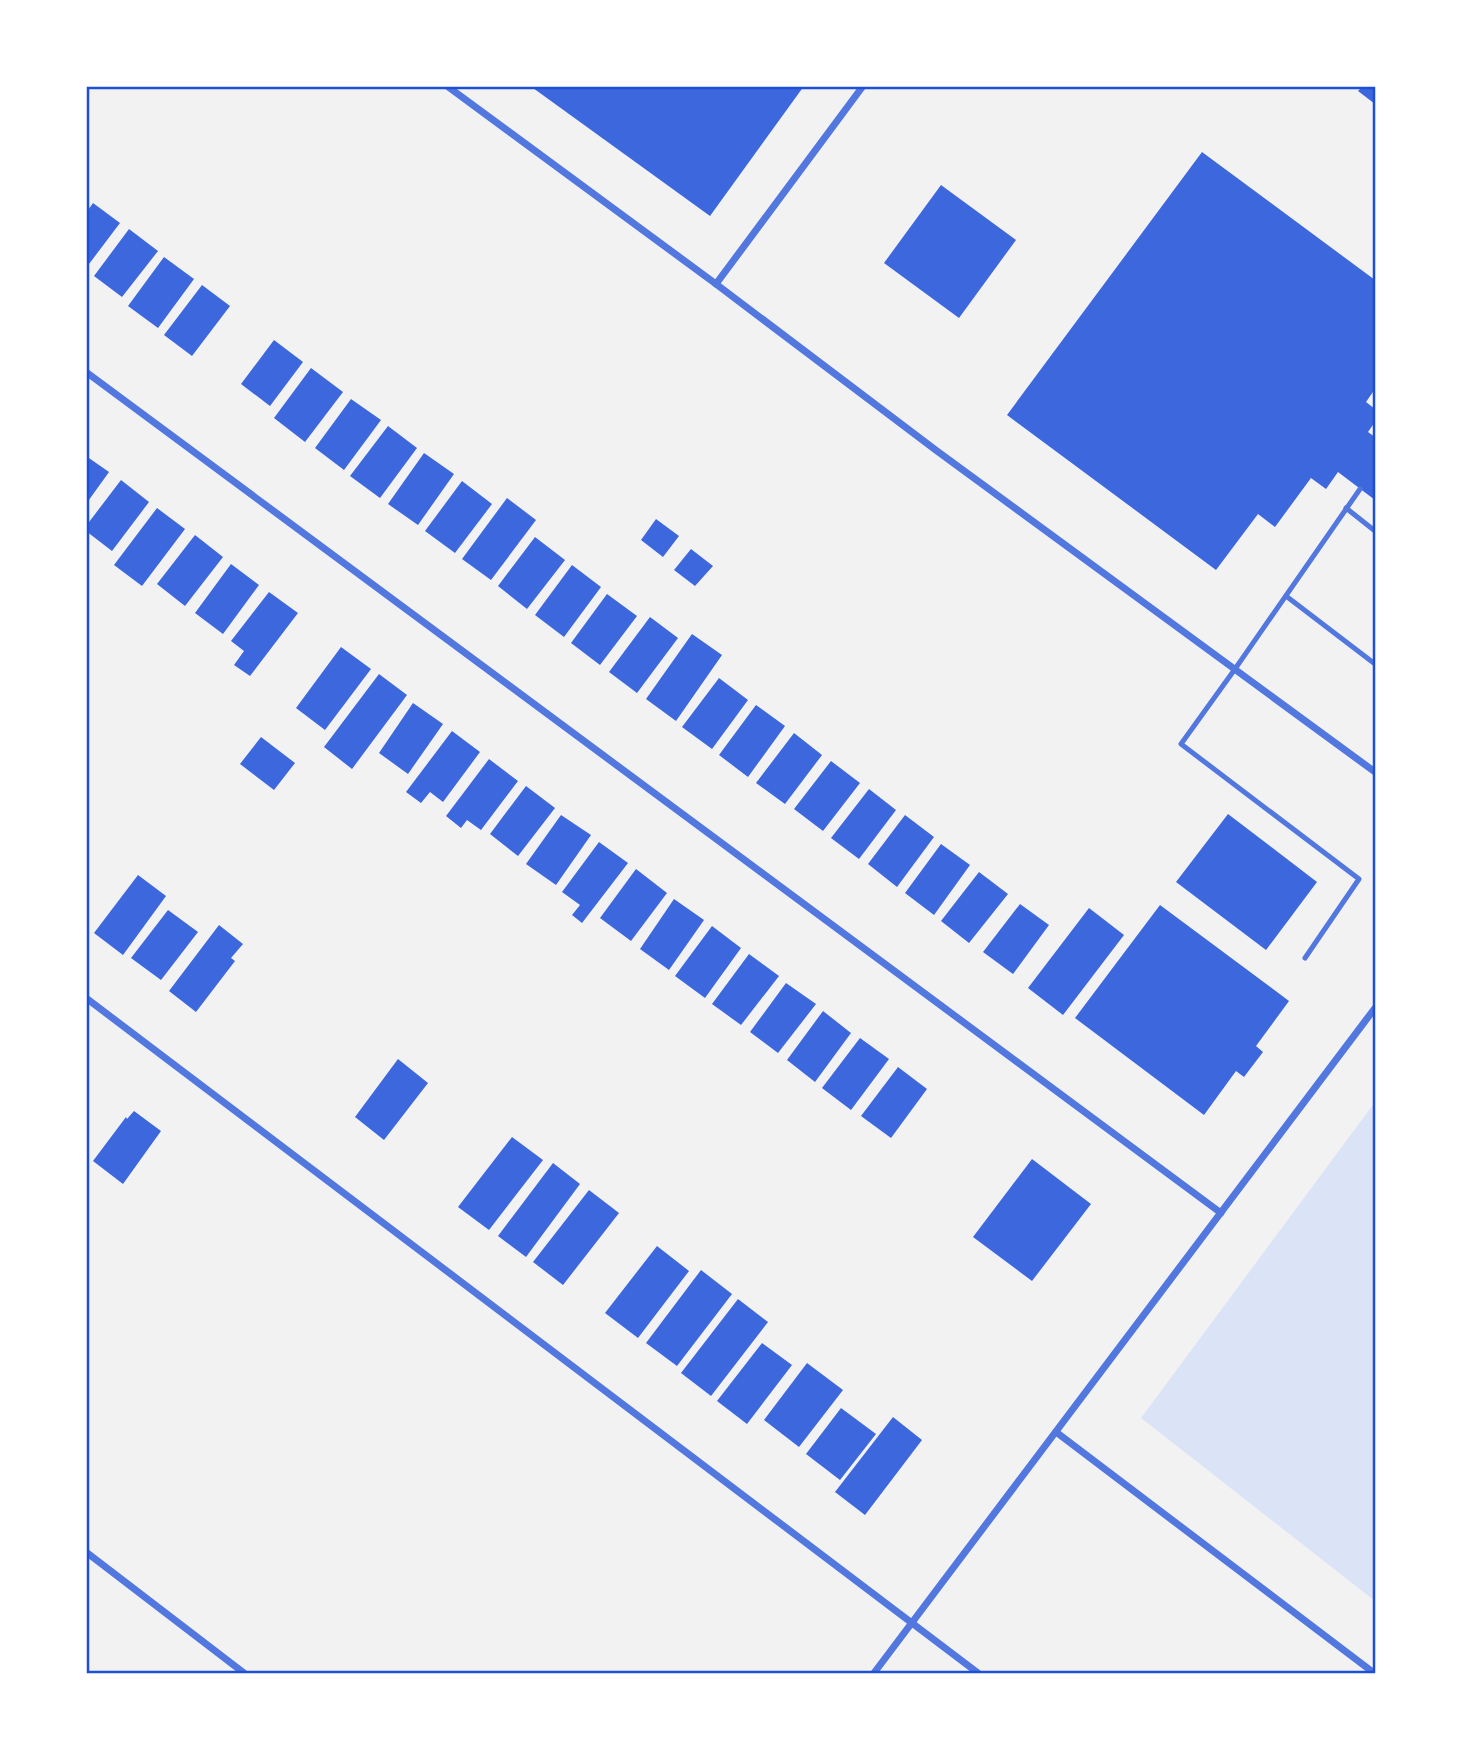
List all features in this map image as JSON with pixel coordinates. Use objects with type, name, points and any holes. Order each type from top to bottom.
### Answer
[{"type":"street","points":[[447,86],[937,451],[1375,772]]},
{"type":"street","points":[[716,284],[863,86]]},
{"type":"street","points":[[86,372],[1221,1213]]},
{"type":"street","points":[[86,998],[978,1673]]},
{"type":"street","points":[[874,1673],[1375,1008]]},
{"type":"street","points":[[1056,1432],[1374,1673]]},
{"type":"street","points":[[86,1552],[244,1673]]},
{"type":"lane","points":[[1306,958],[1359,879],[1181,744],[1360,489]]},
{"type":"lane","points":[[1346,508],[1375,531]]},
{"type":"lane","points":[[1286,596],[1375,664]]},
{"type":"shaded area","points":[[1375,1102],[1375,1601],[1141,1418]]},
{"type":"building","points":[[804,86],[710,216],[533,88]]},
{"type":"building","points":[[1363,86],[1375,86],[1375,104],[1358,91]]},
{"type":"building","points":[[1202,152],[1375,280],[1375,389],[1366,402],[1375,409],[1375,422],[1368,432],[1375,437],[1375,500],[1338,472],[1326,489],[1311,478],[1275,527],[1258,514],[1216,570],[1007,415]]},
{"type":"building","points":[[941,185],[1016,240],[959,318],[884,263]]},
{"type":"building","points":[[93,203],[120,223],[86,268],[86,213]]},
{"type":"building","points":[[129,229],[158,251],[122,297],[94,276]]},
{"type":"building","points":[[164,257],[194,279],[158,328],[128,306]]},
{"type":"building","points":[[202,285],[230,306],[192,356],[164,335]]},
{"type":"building","points":[[274,340],[303,362],[270,406],[241,384]]},
{"type":"building","points":[[311,368],[343,392],[305,442],[274,418]]},
{"type":"building","points":[[351,399],[381,420],[344,470],[315,448]]},
{"type":"building","points":[[388,426],[417,448],[380,498],[350,476]]},
{"type":"building","points":[[424,453],[454,474],[418,525],[388,504]]},
{"type":"building","points":[[86,456],[109,472],[86,504]]},
{"type":"building","points":[[121,480],[149,502],[112,551],[86,531],[86,526]]},
{"type":"building","points":[[462,481],[492,504],[455,553],[425,531]]},
{"type":"building","points":[[507,498],[536,520],[491,580],[462,559]]},
{"type":"building","points":[[157,508],[185,529],[142,586],[114,565]]},
{"type":"building","points":[[656,519],[679,536],[663,557],[641,540]]},
{"type":"building","points":[[195,535],[223,557],[185,606],[157,584]]},
{"type":"building","points":[[535,537],[565,560],[527,609],[498,586]]},
{"type":"building","points":[[691,549],[713,566],[695,586],[674,570]]},
{"type":"building","points":[[231,564],[259,585],[223,634],[195,613]]},
{"type":"building","points":[[572,565],[601,587],[564,637],[535,615]]},
{"type":"building","points":[[269,592],[298,613],[250,676],[234,665],[244,651],[231,641]]},
{"type":"building","points":[[607,594],[637,616],[600,665],[571,643]]},
{"type":"building","points":[[650,617],[678,638],[637,693],[609,672]]},
{"type":"building","points":[[692,634],[722,655],[676,721],[646,699]]},
{"type":"building","points":[[341,647],[371,669],[325,730],[296,708]]},
{"type":"building","points":[[379,674],[407,695],[352,769],[324,747]]},
{"type":"building","points":[[719,678],[748,700],[712,749],[682,727]]},
{"type":"building","points":[[413,703],[443,724],[408,774],[379,753]]},
{"type":"building","points":[[756,705],[785,726],[748,777],[719,755]]},
{"type":"building","points":[[452,731],[480,752],[443,802],[430,792],[421,803],[406,792]]},
{"type":"building","points":[[794,733],[822,755],[785,804],[756,783]]},
{"type":"building","points":[[261,737],[295,763],[274,790],[240,764]]},
{"type":"building","points":[[489,759],[518,781],[481,830],[467,820],[461,828],[446,816]]},
{"type":"building","points":[[831,761],[860,783],[823,831],[794,809]]},
{"type":"building","points":[[526,786],[555,808],[518,856],[490,834]]},
{"type":"building","points":[[869,789],[896,810],[859,859],[831,838]]},
{"type":"building","points":[[1228,814],[1317,882],[1266,950],[1176,882]]},
{"type":"building","points":[[561,815],[591,835],[556,885],[526,864]]},
{"type":"building","points":[[905,815],[934,837],[897,887],[868,864]]},
{"type":"building","points":[[599,842],[628,863],[582,923],[572,915],[580,905],[562,892]]},
{"type":"building","points":[[941,844],[970,865],[934,915],[905,893]]},
{"type":"building","points":[[636,869],[667,893],[631,941],[600,918]]},
{"type":"building","points":[[979,872],[1008,894],[969,943],[941,921]]},
{"type":"building","points":[[138,875],[166,896],[123,955],[94,933]]},
{"type":"building","points":[[674,899],[704,920],[669,970],[640,949]]},
{"type":"building","points":[[1020,904],[1049,925],[1013,974],[983,952]]},
{"type":"building","points":[[1160,905],[1289,1001],[1256,1046],[1263,1052],[1244,1077],[1236,1071],[1204,1115],[1075,1018]]},
{"type":"building","points":[[1089,908],[1124,935],[1063,1015],[1028,988]]},
{"type":"building","points":[[168,910],[198,932],[161,980],[131,958]]},
{"type":"building","points":[[219,925],[243,944],[231,958],[235,961],[196,1012],[169,991]]},
{"type":"building","points":[[712,926],[741,948],[705,998],[675,976]]},
{"type":"building","points":[[749,954],[779,976],[741,1025],[712,1004]]},
{"type":"building","points":[[786,983],[816,1004],[778,1053],[750,1032]]},
{"type":"building","points":[[823,1011],[851,1033],[815,1082],[787,1060]]},
{"type":"building","points":[[860,1038],[889,1059],[851,1110],[822,1088]]},
{"type":"building","points":[[398,1059],[428,1083],[384,1140],[355,1117]]},
{"type":"building","points":[[898,1067],[927,1089],[891,1138],[861,1116]]},
{"type":"building","points":[[134,1111],[161,1131],[123,1184],[93,1161],[126,1117],[127,1119]]},
{"type":"building","points":[[512,1137],[543,1160],[489,1230],[458,1207]]},
{"type":"building","points":[[1032,1159],[1091,1204],[1032,1281],[973,1237]]},
{"type":"building","points":[[553,1163],[580,1184],[526,1257],[498,1236]]},
{"type":"building","points":[[589,1190],[619,1213],[563,1285],[533,1262]]},
{"type":"building","points":[[657,1246],[689,1271],[638,1338],[605,1313]]},
{"type":"building","points":[[701,1270],[732,1294],[677,1366],[646,1343]]},
{"type":"building","points":[[738,1299],[768,1322],[711,1396],[681,1373]]},
{"type":"building","points":[[762,1343],[792,1365],[747,1424],[717,1401]]},
{"type":"building","points":[[807,1363],[843,1390],[799,1447],[764,1420]]},
{"type":"building","points":[[841,1408],[876,1434],[840,1480],[806,1454]]},
{"type":"building","points":[[893,1417],[922,1440],[865,1515],[835,1492]]}]
